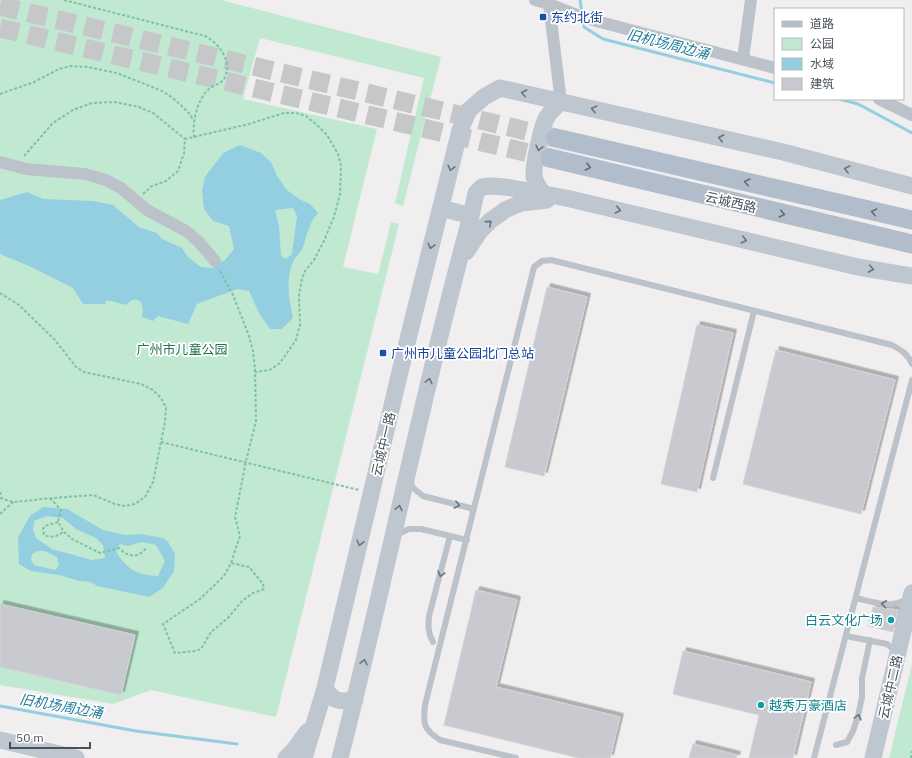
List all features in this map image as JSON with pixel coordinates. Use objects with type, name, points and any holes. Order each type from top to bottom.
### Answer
[{"type":"main road","name":"云城中一路","points":[[304,758],[325,688],[404,355],[460,130],[469,110],[484,97],[500,88],[783,152],[912,186]]},
{"type":"main road","points":[[543,193],[534,177],[534,166],[545,121],[554,108],[561,102]]},
{"type":"main road","name":"云城西路","points":[[556,138],[912,220]]},
{"type":"main road","name":"云城西路","points":[[550,158],[912,244]]},
{"type":"main road","points":[[340,758],[458,265],[476,193],[482,187],[491,186],[543,193],[823,259],[878,271],[912,276]]},
{"type":"main road","points":[[458,265],[480,231],[490,221],[505,210],[521,203],[566,198]]},
{"type":"main road","points":[[441,208],[471,216]]},
{"type":"main road","name":"云城中二路","points":[[873,758],[912,595]]},
{"type":"main road","points":[[325,688],[328,695],[338,701],[355,700]]},
{"type":"main road","points":[[352,758],[351,742],[355,700]]},
{"type":"main road","points":[[286,758],[294,750],[315,720]]},
{"type":"main road","points":[[0,740],[76,758]]},
{"type":"street","points":[[535,0],[585,18],[774,68]]},
{"type":"street","points":[[743,59],[751,0]]},
{"type":"street","points":[[549,4],[561,102]]},
{"type":"street","points":[[881,100],[912,113]]},
{"type":"street","points":[[0,162],[26,169],[84,174],[106,180],[121,188],[147,210],[186,231],[198,241],[214,261]]},
{"type":"lane","points":[[516,758],[440,740],[430,733],[423,721],[425,705],[534,267],[542,261],[551,260],[892,345],[906,354],[912,364]]},
{"type":"lane","points":[[713,478],[754,311]]},
{"type":"lane","points":[[814,758],[912,380]]},
{"type":"lane","points":[[408,469],[412,487],[422,496],[474,509]]},
{"type":"lane","points":[[393,536],[409,529],[421,529],[467,540]]},
{"type":"lane","points":[[434,642],[430,635],[428,626],[429,616],[450,536]]},
{"type":"lane","points":[[856,598],[890,605],[899,604],[912,595]]},
{"type":"lane","points":[[846,636],[888,644],[893,649],[896,661]]},
{"type":"lane","points":[[836,745],[847,742],[853,731],[858,716],[862,697],[862,678],[870,640]]},
{"type":"path","points":[[64,0],[205,36],[213,40],[225,56],[226,68],[224,78],[221,83],[206,91],[199,104],[194,121],[194,137]]},
{"type":"path","points":[[0,94],[34,82],[59,69],[71,66],[87,67],[117,73],[162,91],[173,98],[194,121]]},
{"type":"path","points":[[16,166],[53,123],[73,110],[92,103],[115,102],[139,107],[153,113],[185,139]]},
{"type":"path","points":[[185,139],[249,124],[284,113],[296,113],[306,116],[317,125],[327,135],[338,154],[341,165],[340,194],[334,217],[323,243],[314,260],[305,270],[299,295],[300,325],[296,340],[280,363],[270,370],[255,372]]},
{"type":"path","points":[[136,200],[152,186],[166,181],[178,171],[184,153],[185,139]]},
{"type":"path","points":[[214,261],[233,295],[248,333],[253,351],[256,421],[246,461],[235,517],[240,536],[231,563],[224,576],[200,599],[163,624],[175,653],[196,651],[201,649],[211,632],[228,618],[242,601],[253,593],[264,589],[263,584],[249,567],[231,563]]},
{"type":"path","points":[[0,293],[19,305],[55,340],[76,367],[84,372],[141,384],[153,390],[161,398],[166,408],[165,422],[153,482],[145,497],[135,504],[124,506],[93,495],[13,502],[1,499],[0,492]]},
{"type":"path","points":[[161,442],[246,461],[372,493]]},
{"type":"path","points":[[50,498],[61,510],[58,522],[64,532],[72,539],[100,553],[119,548],[130,555],[139,556],[146,548]]},
{"type":"path","points":[[0,514],[13,502]]},
{"type":"path","points":[[58,522],[45,526],[43,529],[44,535],[56,537],[64,532]]},
{"type":"path","points":[[911,758],[912,751]]},
{"type":"green space","name":"广州市儿童公园","points":[[0,0],[221,0],[441,57],[403,206],[395,203],[424,78],[260,38],[243,99],[377,129],[343,267],[378,274],[391,222],[399,224],[276,717],[151,690],[113,704],[0,685]]},
{"type":"green space","points":[[912,664],[912,758],[889,758]]},
{"type":"water","points":[[240,145],[261,153],[271,162],[277,176],[287,190],[299,199],[310,204],[318,213],[310,225],[302,249],[291,267],[289,274],[289,289],[293,318],[282,329],[270,329],[259,313],[249,291],[237,289],[197,304],[188,324],[158,316],[153,321],[142,317],[143,310],[141,302],[136,299],[130,301],[126,305],[107,300],[105,304],[83,304],[73,288],[29,266],[0,254],[0,200],[27,192],[43,199],[93,201],[113,205],[139,227],[157,233],[162,239],[182,248],[188,257],[201,267],[212,268],[225,260],[234,249],[229,226],[213,221],[204,209],[202,191],[205,177],[223,153]],"holes":[[[293,208],[297,216],[292,254],[286,259],[281,256],[279,226],[275,210]]]},
{"type":"water","points":[[43,507],[67,509],[103,530],[125,535],[141,534],[163,538],[168,542],[175,554],[174,571],[163,588],[149,597],[97,586],[91,582],[31,571],[19,564],[18,537],[30,516]],"holes":[[[47,516],[63,518],[76,529],[96,538],[103,545],[105,558],[92,560],[52,549],[36,538],[33,530],[34,521]],[[142,542],[156,545],[165,561],[158,576],[144,574],[128,567],[116,551],[120,544],[128,546]],[[38,551],[44,551],[57,557],[59,565],[55,570],[34,565],[31,559],[32,554]]]},
{"type":"building","points":[[547,287],[587,297],[544,476],[505,467]]},
{"type":"building","points":[[697,325],[733,333],[697,492],[661,484]]},
{"type":"building","points":[[776,350],[895,380],[861,514],[743,484]]},
{"type":"building","points":[[476,590],[517,600],[496,687],[620,717],[610,758],[579,758],[444,725]]},
{"type":"building","points":[[0,604],[135,635],[121,695],[0,667]]},
{"type":"building","points":[[873,607],[898,610],[893,632],[868,626]]},
{"type":"building","name":"越秀万豪酒店","points":[[683,651],[811,682],[793,758],[749,758],[759,715],[673,694]]},
{"type":"building","points":[[693,744],[737,755],[736,758],[689,758]]},
{"type":"waterway","name":"旧机场周边涌","points":[[580,0],[582,13]]},
{"type":"waterway","name":"旧机场周边涌","points":[[583,21],[584,27],[603,39],[774,83]]},
{"type":"waterway","name":"旧机场周边涌","points":[[843,100],[858,104],[912,133]]},
{"type":"waterway","name":"旧机场周边涌","points":[[0,706],[136,731],[237,744]]},
{"type":"tunnel","points":[[0,6],[556,138]]},
{"type":"tunnel","points":[[0,28],[550,158]]},
{"type":"place","name":"东约北街","points":[[543,17]]},
{"type":"place","name":"广州市儿童公园北门总站","points":[[383,353]]},
{"type":"place","name":"白云文化广场","points":[[891,620]]},
{"type":"place","name":"越秀万豪酒店","points":[[761,705]]}]
